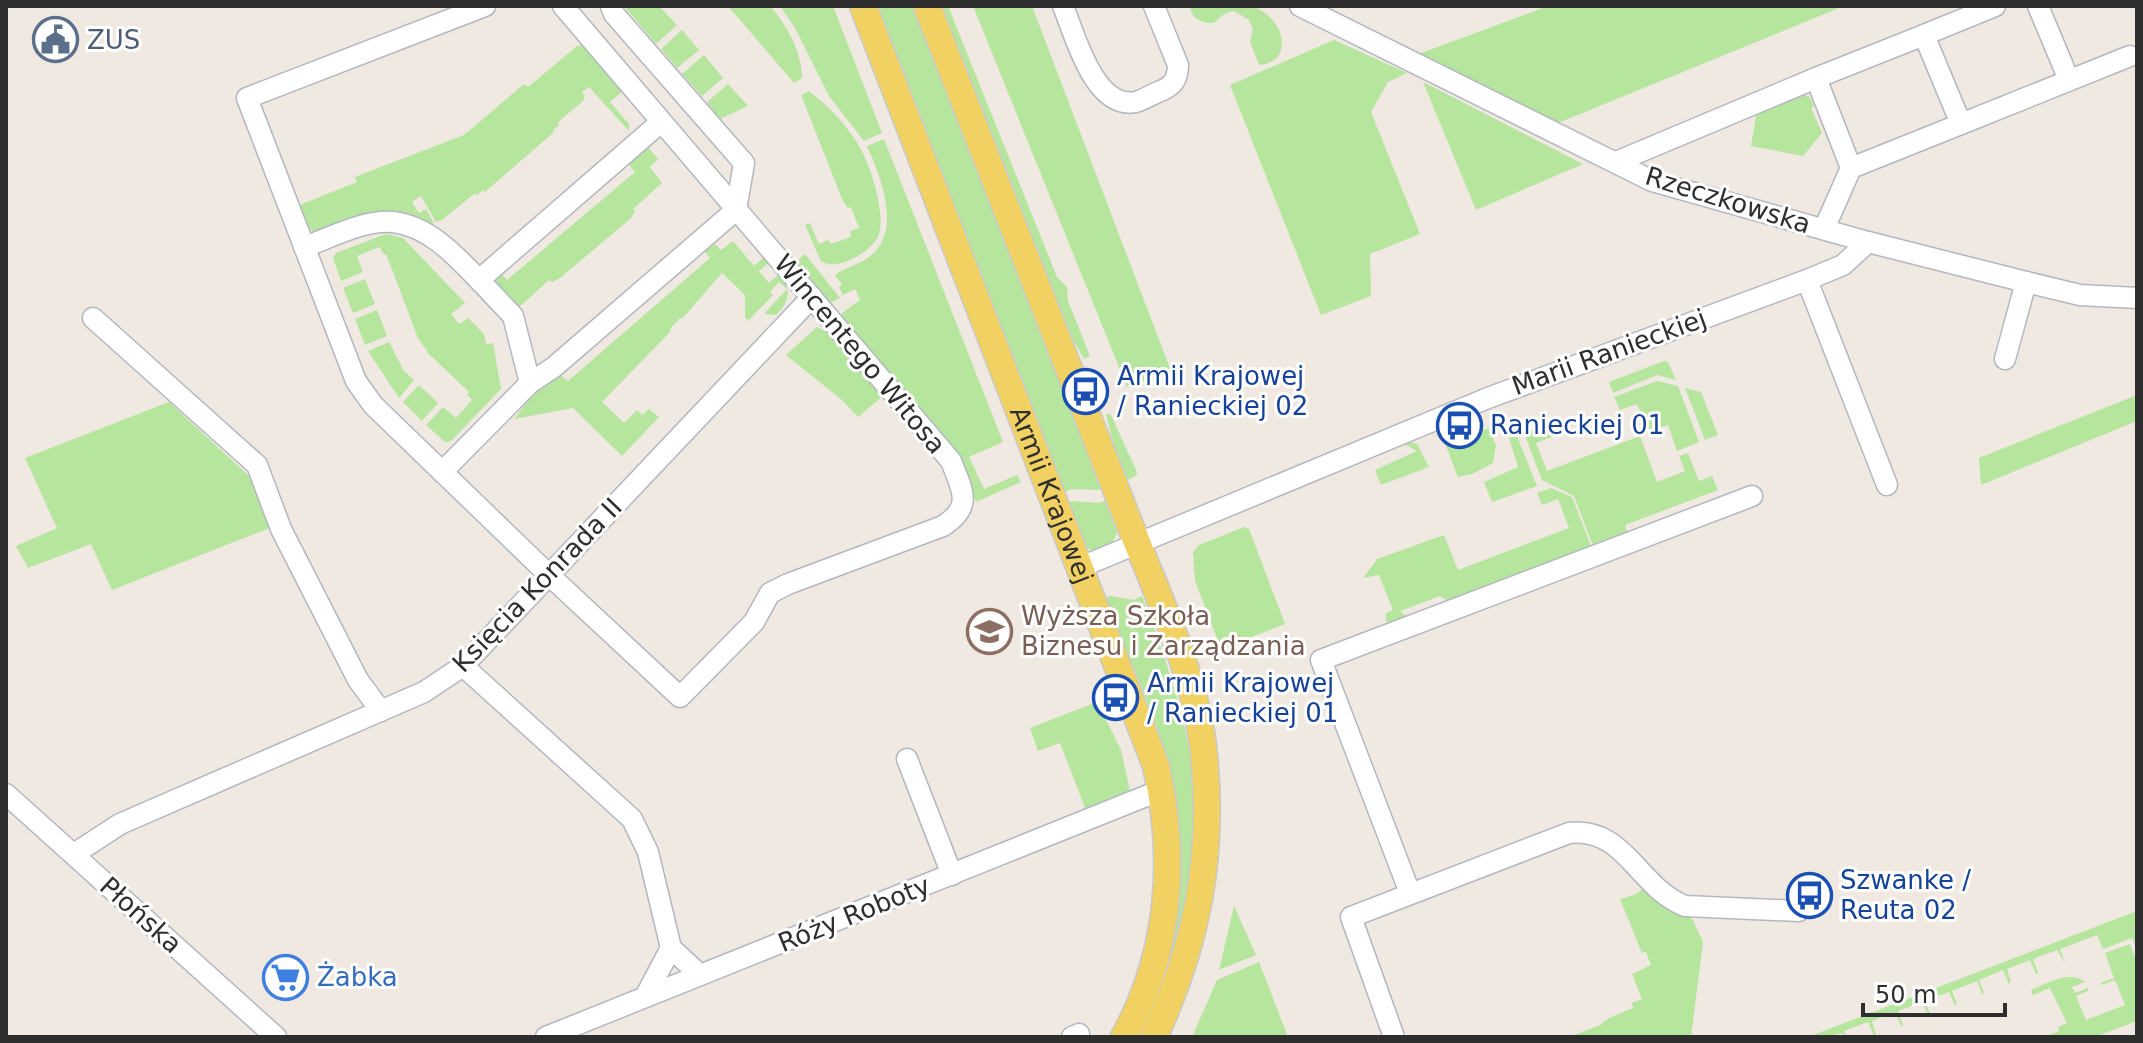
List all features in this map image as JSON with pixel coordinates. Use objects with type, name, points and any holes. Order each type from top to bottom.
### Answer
[{"type":"main road","name":"Armii Krajowej","points":[[863,6],[1148,744],[1152,794],[1168,836],[1168,885],[1156,959],[1124,1037]]},
{"type":"main road","points":[[927,6],[1168,622],[1193,697],[1204,752],[1206,844],[1194,930],[1182,972],[1154,1037]]},
{"type":"street","points":[[485,6],[247,98],[356,381],[373,405],[549,575]]},
{"type":"street","name":"Wincentego Witosa","points":[[549,575],[680,697],[754,622],[770,593],[943,526],[957,517],[963,506],[962,490],[951,461],[563,6]]},
{"type":"street","points":[[442,472],[530,383],[554,367],[736,210],[744,163],[614,14],[611,6]]},
{"type":"street","points":[[1063,6],[1097,85],[1118,101],[1135,102],[1171,86],[1178,73],[1178,65],[1154,6]]},
{"type":"street","name":"Rzeczkowska","points":[[1300,6],[1652,181],[1868,242],[2026,282],[2080,295],[2137,298]]},
{"type":"street","points":[[1616,162],[1995,6]]},
{"type":"street","points":[[2038,6],[2069,80]]},
{"type":"street","points":[[1924,35],[1961,124]]},
{"type":"street","points":[[1824,229],[1851,168],[2130,56]]},
{"type":"street","points":[[1816,78],[1851,168]]},
{"type":"street","points":[[479,280],[661,122]]},
{"type":"street","points":[[304,247],[367,225],[393,222],[412,228],[448,247],[513,316],[530,383]]},
{"type":"street","name":"Marii Ranieckiej","points":[[1081,567],[1488,398],[1807,280],[1843,265],[1868,242]]},
{"type":"street","points":[[1807,280],[1887,485]]},
{"type":"street","points":[[2005,359],[2026,282]]},
{"type":"street","name":"Księcia Konrada II","points":[[74,854],[120,824],[424,692],[463,666],[812,297]]},
{"type":"street","points":[[93,318],[257,465],[281,529],[358,680],[381,711]]},
{"type":"street","points":[[1410,893],[1321,660],[1752,496]]},
{"type":"street","points":[[463,666],[632,819],[648,852],[671,948],[700,975]]},
{"type":"street","points":[[907,759],[952,875]]},
{"type":"street","name":"Płońska","points":[[6,794],[276,1037]]},
{"type":"street","name":"Róży Roboty","points":[[546,1037],[1152,794]]},
{"type":"street","points":[[1394,1037],[1351,917],[1569,833],[1585,832],[1601,836],[1618,847],[1668,900],[1685,906],[1799,911]]},
{"type":"street","points":[[645,997],[671,948]]},
{"type":"green space","points":[[1240,5],[1265,13],[1279,29],[1282,39],[1278,56],[1259,65],[1250,42],[1253,29],[1249,20],[1234,11],[1208,23],[1194,17],[1189,6]]},
{"type":"green space","points":[[624,6],[659,6],[677,25],[656,44]]},
{"type":"green space","points":[[728,6],[770,6],[792,40],[802,78],[794,83]]},
{"type":"green space","points":[[780,6],[833,6],[882,133],[864,141],[829,96],[795,28]]},
{"type":"green space","points":[[876,6],[915,6],[1101,490],[1072,489],[1064,492]]},
{"type":"green space","points":[[939,6],[948,6],[1057,277],[1067,287],[1068,301],[1090,356],[1084,359],[1057,311]]},
{"type":"green space","points":[[973,6],[1032,6],[1171,371],[1127,387]]},
{"type":"green space","points":[[1548,6],[1844,6],[1558,123],[1416,55]]},
{"type":"green space","points":[[682,30],[699,50],[677,68],[661,49]]},
{"type":"green space","points":[[1334,40],[1407,73],[1388,82],[1371,112],[1420,234],[1370,254],[1371,296],[1321,315],[1230,85]]},
{"type":"green space","points":[[582,45],[623,91],[610,102],[629,124],[629,131],[589,87],[582,92],[585,96],[583,101],[558,122],[554,132],[485,192],[474,194],[442,220],[436,222],[421,196],[412,202],[419,213],[426,209],[434,223],[315,233],[304,225],[297,206],[357,182],[355,177],[464,135],[524,84],[528,87]]},
{"type":"green space","points":[[704,55],[723,78],[702,96],[682,74]]},
{"type":"green space","points":[[1423,82],[1583,164],[1476,210]]},
{"type":"green space","points":[[728,84],[748,106],[720,119],[707,102]]},
{"type":"green space","points":[[809,91],[835,114],[856,141],[878,197],[879,235],[856,257],[838,264],[821,261],[805,225],[810,223],[819,244],[828,240],[831,244],[851,237],[850,231],[859,228],[851,207],[848,208],[843,201],[801,95]]},
{"type":"green space","points":[[1800,93],[1810,97],[1814,106],[1811,108],[1822,133],[1803,156],[1751,146],[1757,111]]},
{"type":"green space","points":[[884,139],[1003,442],[969,457],[984,489],[1017,475],[1021,482],[976,502],[957,452],[841,320],[842,313],[860,300],[855,289],[843,295],[839,287],[842,285],[835,275],[869,257],[885,234],[887,219],[883,189],[867,146]]},
{"type":"green space","points":[[645,144],[658,159],[650,167],[662,183],[633,209],[635,212],[630,219],[560,278],[552,282],[549,280],[517,309],[498,287],[498,270],[507,280],[635,172],[626,161]]},
{"type":"green space","points":[[386,234],[403,238],[465,303],[451,314],[459,324],[468,318],[484,334],[486,344],[493,343],[501,389],[451,441],[445,442],[426,425],[443,407],[456,418],[472,400],[467,395],[469,392],[429,354],[418,338],[386,254],[380,247],[357,256],[363,272],[341,281],[333,258],[336,253]]},
{"type":"green space","points":[[733,241],[754,266],[765,256],[770,262],[759,271],[769,283],[779,274],[787,289],[779,282],[770,292],[773,295],[748,321],[745,317],[745,295],[722,273],[602,402],[624,423],[637,410],[642,415],[649,409],[659,417],[622,456],[573,408],[514,419],[534,393],[560,375],[568,381],[710,258],[701,247],[704,244],[708,249],[715,244],[721,250]]},
{"type":"green space","points":[[805,254],[840,298],[828,304],[794,264]]},
{"type":"green space","points":[[365,279],[375,304],[353,313],[343,288]]},
{"type":"green space","points":[[787,289],[784,305],[776,315],[764,314]]},
{"type":"green space","points":[[377,310],[387,336],[365,345],[355,319]]},
{"type":"green space","points":[[817,327],[832,335],[883,396],[858,417],[842,400],[786,355]]},
{"type":"green space","points":[[389,342],[404,371],[414,380],[399,398],[368,351]]},
{"type":"green space","points":[[1668,362],[1676,380],[1657,375],[1613,393],[1609,382]]},
{"type":"green space","points":[[1657,381],[1678,386],[1699,442],[1677,451],[1668,425],[1650,432],[1637,404],[1620,410],[1614,397]]},
{"type":"green space","points":[[419,385],[438,403],[422,421],[403,402]]},
{"type":"green space","points":[[1685,388],[1701,392],[1718,435],[1705,440]]},
{"type":"green space","points":[[2137,395],[2137,421],[1981,485],[1979,458]]},
{"type":"green space","points":[[169,402],[250,477],[272,527],[112,590],[91,544],[28,568],[16,546],[57,528],[25,458]]},
{"type":"green space","points":[[1110,413],[1137,472],[1136,476],[1123,482],[1106,415]]},
{"type":"green space","points":[[1551,422],[1556,435],[1536,443],[1547,471],[1640,436],[1657,482],[1685,471],[1679,456],[1688,453],[1699,481],[1712,476],[1718,490],[1625,525],[1627,532],[1593,546],[1574,496],[1542,480],[1524,433]]},
{"type":"green space","points":[[1488,428],[1496,445],[1493,463],[1472,474],[1458,477],[1446,446]]},
{"type":"green space","points":[[1517,436],[1537,486],[1492,502],[1484,482],[1518,467],[1509,438]]},
{"type":"green space","points":[[1407,441],[1417,444],[1429,467],[1381,485],[1375,470],[1417,451],[1406,445]]},
{"type":"green space","points":[[1551,488],[1572,497],[1593,551],[1448,601],[1440,596],[1400,611],[1412,621],[1389,624],[1386,613],[1393,610],[1379,575],[1363,578],[1377,559],[1444,535],[1458,570],[1569,528],[1558,499],[1542,505],[1537,493]]},
{"type":"green space","points":[[1105,501],[1117,533],[1112,544],[1095,551],[1085,548],[1068,503]]},
{"type":"green space","points":[[1244,527],[1249,529],[1285,624],[1221,649],[1195,581],[1193,552],[1199,545]]},
{"type":"green space","points":[[1142,596],[1166,661],[1184,724],[1194,788],[1195,822],[1194,857],[1178,947],[1173,946],[1180,867],[1174,788],[1152,715],[1105,598],[1134,600]]},
{"type":"green space","points":[[1097,702],[1121,750],[1131,795],[1087,813],[1060,743],[1038,751],[1030,728]]},
{"type":"green space","points":[[1645,888],[1689,912],[1703,942],[1691,1037],[1569,1037],[1633,1008],[1632,1003],[1642,999],[1632,974],[1651,965],[1646,952],[1642,953],[1620,899]]},
{"type":"green space","points":[[1234,906],[1256,955],[1219,970]]},
{"type":"green space","points":[[2137,911],[2137,950],[2132,938],[2103,949],[2097,935],[2060,949],[2065,963],[2057,950],[2033,959],[2036,974],[2030,960],[2007,969],[2009,984],[2003,970],[1979,980],[1982,994],[1977,981],[1952,991],[1955,1005],[1949,992],[1925,1000],[1928,1015],[1922,1002],[1898,1011],[1901,1026],[1895,1012],[1872,1021],[1874,1036],[1868,1022],[1844,1031],[1846,1037],[1841,1033],[1830,1037],[1808,1037]]},
{"type":"green space","points":[[2130,944],[2137,963],[2137,1021],[2095,1037],[2044,1037],[2059,1031],[2058,1027],[2067,1023],[2050,988],[2033,995],[2031,990],[2065,977],[2085,982],[2072,987],[2075,993],[2088,988],[2088,991],[2076,996],[2086,1020],[2125,1005],[2115,980],[2101,983],[2114,978],[2105,953]]},
{"type":"green space","points":[[1259,962],[1288,1037],[1192,1037],[1217,980]]},
{"type":"place","name":"ZUS","points":[[56,40]]},
{"type":"place","name":"Armii Krajowej / Ranieckiej 02","points":[[1086,391]]},
{"type":"place","name":"Ranieckiej 01","points":[[1459,425]]},
{"type":"place","name":"Wyższa Szkoła Biznesu i Zarządzania","points":[[990,631]]},
{"type":"place","name":"Armii Krajowej / Ranieckiej 01","points":[[1116,698]]},
{"type":"place","name":"Szwanke / Reuta 02","points":[[1809,895]]},
{"type":"place","name":"Żabka","points":[[286,977]]}]
